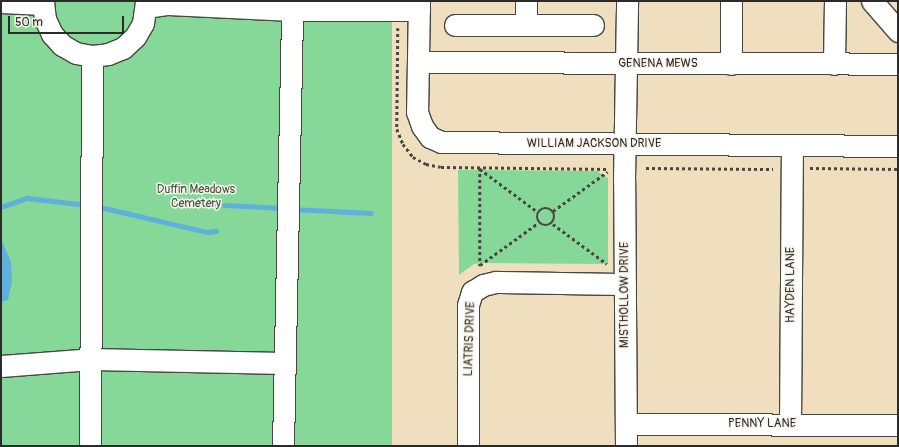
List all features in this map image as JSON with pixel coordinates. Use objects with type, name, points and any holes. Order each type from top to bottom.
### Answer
[{"type":"street","points":[[526,1],[526,25]]},
{"type":"street","name":"MISTHOLLOW DRIVE","points":[[626,446],[625,284],[627,1]]},
{"type":"street","points":[[731,1],[731,64]]},
{"type":"street","points":[[834,64],[835,1]]},
{"type":"street","points":[[872,1],[898,31]]},
{"type":"street","points":[[1,2],[43,2],[45,19],[52,34],[62,45],[76,53],[92,56],[113,52],[135,37],[143,23],[146,4],[292,10],[419,5]]},
{"type":"street","name":"WILLIAM JACKSON DRIVE","points":[[419,5],[418,112],[422,126],[430,137],[441,142],[898,146]]},
{"type":"street","points":[[283,446],[292,10]]},
{"type":"street","points":[[455,25],[593,25]]},
{"type":"street","points":[[90,446],[92,56]]},
{"type":"street","name":"GENENA MEWS","points":[[418,62],[898,64]]},
{"type":"street","name":"HAYDEN LANE","points":[[790,424],[792,145]]},
{"type":"street","name":"LIATRIS DRIVE","points":[[468,446],[468,305],[472,292],[483,285],[496,282],[625,284]]},
{"type":"street","points":[[1,366],[91,359],[284,363]]},
{"type":"street","name":"PENNY LANE","points":[[626,424],[898,425]]},
{"type":"path","points":[[538,212],[480,168],[480,266],[538,223]]},
{"type":"path","points":[[646,168],[773,169]]},
{"type":"path","points":[[810,168],[898,169]]},
{"type":"path","points":[[553,211],[610,169]]},
{"type":"path","points":[[538,212],[546,208],[553,211],[555,216],[553,224]]},
{"type":"path","points":[[538,212],[538,223]]},
{"type":"path","points":[[538,223],[546,227],[553,224]]},
{"type":"path","points":[[553,224],[609,266]]},
{"type":"green space","name":"Duffin Meadows Cemetery","points":[[1,1],[392,1],[392,446],[1,446]]},
{"type":"green space","points":[[458,170],[597,171],[608,178],[608,264],[486,263],[474,264],[459,275]]},
{"type":"water","points":[[1,239],[11,262],[12,282],[8,300],[1,302]]},
{"type":"waterway","points":[[1,207],[27,198],[87,205]]},
{"type":"waterway","points":[[224,205],[283,208]]},
{"type":"waterway","points":[[96,206],[207,232],[216,231]]},
{"type":"waterway","points":[[292,209],[371,213]]}]
